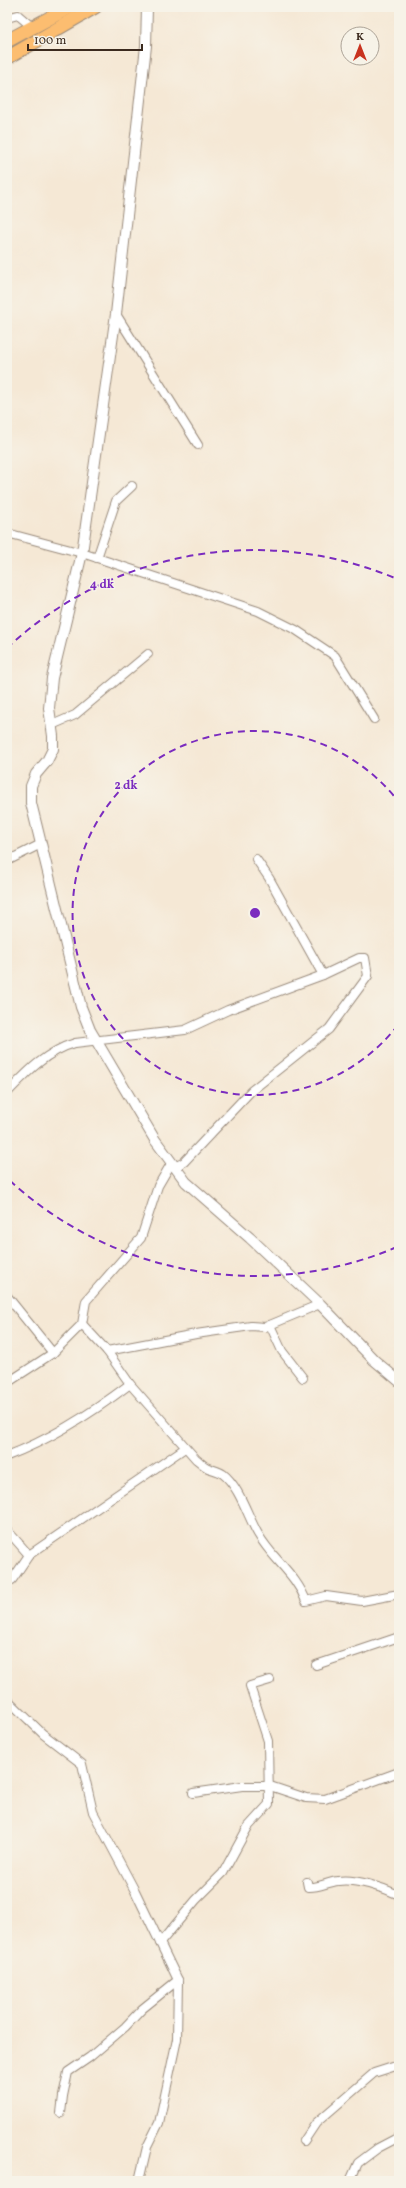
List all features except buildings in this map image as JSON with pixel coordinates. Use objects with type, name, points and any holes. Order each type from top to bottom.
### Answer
[{"type":"highway","points":[[7,41],[70,7]]},
{"type":"highway","points":[[7,58],[95,7]]},
{"type":"street","points":[[147,7],[146,46],[116,314],[82,553],[52,678],[49,708],[52,725],[52,749],[47,761],[36,774],[31,786],[31,803],[81,1007],[97,1042],[155,1140],[186,1182],[250,1238],[320,1304],[374,1360],[399,1381]]},
{"type":"street","points":[[7,18],[18,14],[32,27]]},
{"type":"street","points":[[116,314],[198,445]]},
{"type":"street","points":[[96,558],[116,501],[132,486]]},
{"type":"street","points":[[7,533],[82,553],[258,611],[315,641],[335,656],[374,719]]},
{"type":"street","points":[[52,725],[75,716],[148,654]]},
{"type":"street","points":[[7,861],[41,844]]},
{"type":"street","points":[[256,859],[269,878],[323,975]]},
{"type":"street","points":[[7,1093],[32,1067],[60,1047],[75,1043],[97,1042],[185,1030],[228,1010],[323,975],[359,958],[365,958],[368,976],[329,1029],[251,1091],[184,1162],[173,1164],[158,1186],[141,1238],[86,1301],[82,1324],[53,1353],[7,1383]]},
{"type":"street","points":[[7,1296],[53,1353]]},
{"type":"street","points":[[107,1351],[196,1334],[270,1325],[320,1304]]},
{"type":"street","points":[[82,1324],[107,1351],[130,1384],[185,1448],[207,1468],[222,1474],[234,1488],[259,1535],[276,1559],[290,1573],[302,1590],[306,1601],[326,1596],[362,1600],[399,1594]]},
{"type":"street","points":[[270,1325],[282,1351],[303,1378]]},
{"type":"street","points":[[7,1456],[44,1440],[91,1414],[130,1384]]},
{"type":"street","points":[[7,1580],[12,1580],[29,1555],[185,1448]]},
{"type":"street","points":[[7,1530],[29,1555]]},
{"type":"street","points":[[316,1665],[399,1637]]},
{"type":"street","points":[[160,1943],[180,1917],[223,1872],[248,1827],[268,1804],[270,1786],[268,1741],[250,1686],[270,1680]]},
{"type":"street","points":[[7,1699],[43,1734],[82,1764],[93,1812],[178,1980],[178,2040],[159,2123],[147,2147],[139,2181]]},
{"type":"street","points":[[193,1793],[242,1786],[270,1786],[306,1798],[326,1799],[399,1772]]},
{"type":"street","points":[[307,1882],[308,1887],[313,1888],[340,1880],[384,1888],[399,1895]]},
{"type":"street","points":[[62,2112],[63,2096],[68,2072],[90,2057],[125,2027],[142,2009],[178,1980]]},
{"type":"street","points":[[304,2141],[316,2123],[374,2073],[399,2065]]},
{"type":"street","points":[[350,2181],[358,2163],[378,2148],[399,2137]]}]
